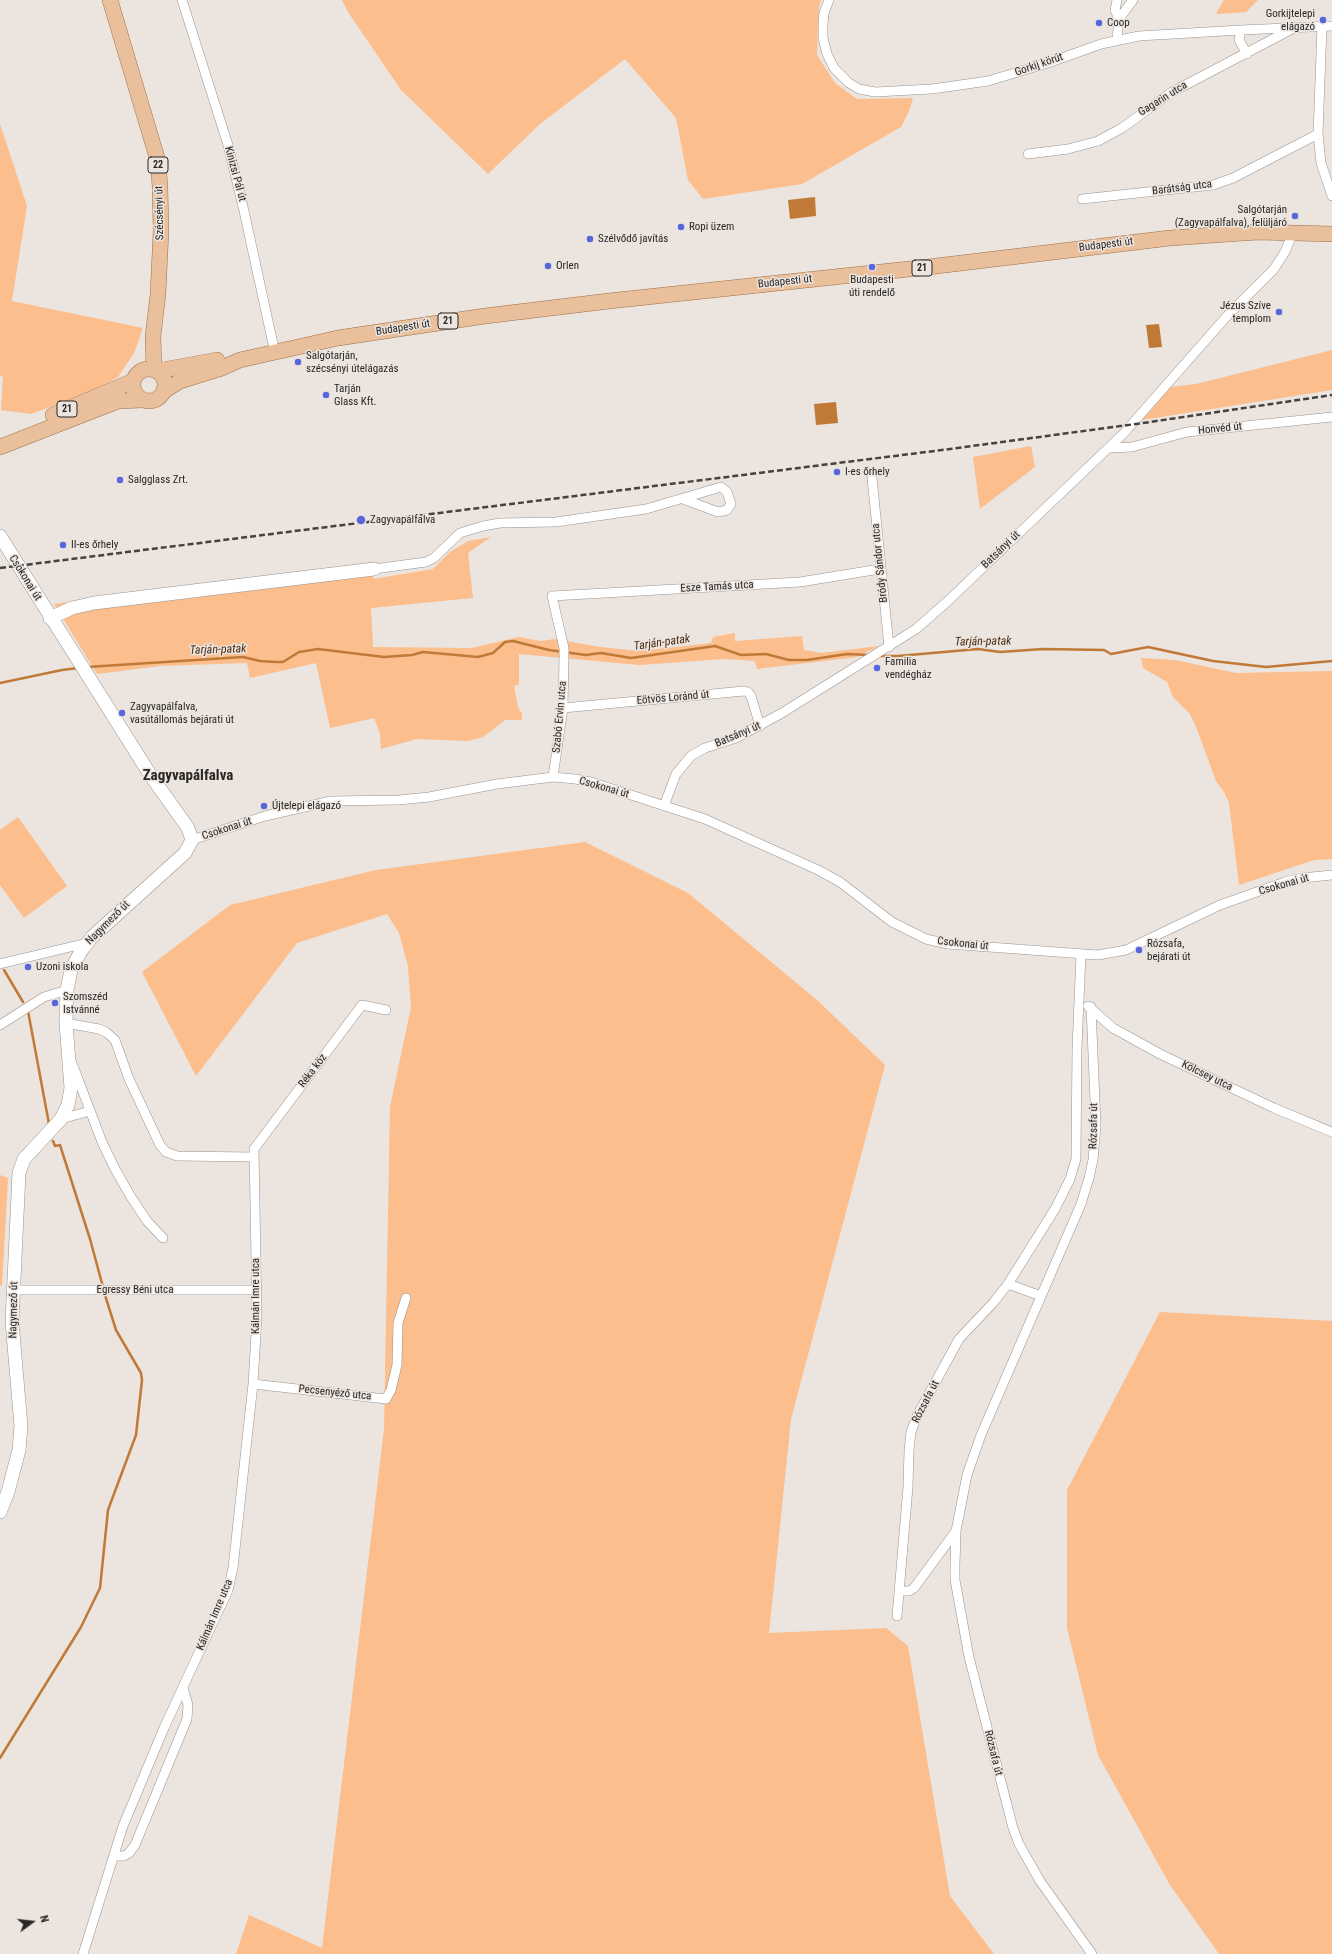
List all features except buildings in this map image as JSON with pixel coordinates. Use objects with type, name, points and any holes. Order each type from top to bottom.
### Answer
[{"type":"main road","name":"Szécsényi út","points":[[110,0],[158,161],[161,231],[158,294],[153,336],[146,373]]},
{"type":"main road","name":"Budapesti út","points":[[164,391],[180,381],[222,368],[240,360],[338,338],[423,325],[609,301],[928,267],[1170,238],[1221,233],[1293,232],[1332,234]]},
{"type":"main road","name":"Budapesti út","points":[[0,436],[146,373],[222,359],[240,360]]},
{"type":"main road","points":[[142,400],[134,392],[146,373],[165,381],[164,391]]},
{"type":"main road","name":"21","points":[[0,447],[118,401],[148,401],[157,399],[164,391]]},
{"type":"main road","name":"Csokonai út","points":[[0,536],[91,683],[151,776],[188,828],[192,840]]},
{"type":"main road","points":[[50,618],[72,608],[94,604],[374,569]]},
{"type":"main road","name":"Nagymező út","points":[[0,1512],[17,1456],[20,1426],[12,1328],[20,1169],[30,1152],[60,1119],[68,1105],[70,1097],[66,1023],[67,990],[74,964],[87,943],[133,898],[185,853],[192,840]]},
{"type":"street","name":"Kinizsi Pál út","points":[[182,0],[236,179],[275,352]]},
{"type":"street","name":"Gorkij körút","points":[[829,0],[824,13],[823,24],[823,38],[828,54],[834,68],[849,83],[868,92],[903,92],[988,81],[1118,40],[1139,36],[1332,26]]},
{"type":"street","points":[[1116,0],[1115,10],[1119,19],[1118,40]]},
{"type":"street","points":[[1119,19],[1133,0]]},
{"type":"street","name":"Gagarin utca","points":[[1028,154],[1068,149],[1098,141],[1122,128],[1162,97],[1247,54],[1295,27]]},
{"type":"street","points":[[1322,27],[1318,134],[1321,163],[1332,196]]},
{"type":"street","points":[[1241,30],[1240,43],[1247,54]]},
{"type":"street","name":"Barátság utca","points":[[1082,199],[1213,185],[1233,178],[1318,134]]},
{"type":"street","name":"Batsányi út","points":[[664,806],[676,774],[691,756],[705,748],[731,740],[760,726],[862,664],[916,629],[949,600],[1109,448],[1227,316],[1274,269],[1285,252],[1293,232]]},
{"type":"street","name":"Honvéd út","points":[[1109,448],[1132,447],[1187,432],[1332,417]]},
{"type":"street","name":"Bródy Sándor utca","points":[[872,478],[889,647]]},
{"type":"street","points":[[374,569],[426,562],[434,558],[460,533],[483,526],[500,523],[556,522],[646,509],[721,487],[727,492],[731,504],[727,510],[718,512],[683,499]]},
{"type":"street","name":"Esze Tamás utca","points":[[552,596],[800,582],[880,569]]},
{"type":"street","name":"Szabó Ervin utca","points":[[552,596],[564,652],[563,708],[553,777]]},
{"type":"street","name":"Eötvös Loránd út","points":[[563,708],[744,691],[748,692],[751,696],[760,726]]},
{"type":"street","name":"Csokonai út","points":[[192,840],[264,816],[319,803],[345,800],[399,800],[429,797],[497,784],[553,777],[591,782],[705,820],[818,870],[840,882],[892,922],[926,939],[948,944],[1081,954],[1109,954],[1126,950],[1220,905],[1285,882],[1302,878],[1332,875]]},
{"type":"street","points":[[0,964],[87,943]]},
{"type":"street","name":"Rózsafa út","points":[[897,1616],[903,1562],[909,1450],[911,1432],[917,1416],[959,1339],[993,1303],[1008,1284],[1055,1209],[1070,1179],[1076,1159],[1081,954]]},
{"type":"street","points":[[0,1025],[44,997],[67,990]]},
{"type":"street","points":[[1079,1002],[1091,1007]]},
{"type":"street","name":"Réka köz","points":[[254,1157],[254,1149],[362,1005],[386,1010]]},
{"type":"street","name":"Rózsafa út","points":[[1091,1007],[1096,1125],[1092,1160],[1081,1204],[981,1435],[967,1475],[956,1531],[955,1580],[969,1657],[1013,1828],[1022,1850],[1040,1881],[1092,1954]]},
{"type":"street","name":"Kölcsey utca","points":[[1091,1007],[1113,1028],[1160,1054],[1274,1108],[1332,1132]]},
{"type":"street","points":[[66,1023],[98,1029],[106,1032],[115,1040],[129,1080],[160,1145],[166,1152],[177,1156],[254,1157]]},
{"type":"street","name":"Nagymező út","points":[[68,1053],[102,1142],[130,1198],[147,1221],[163,1238]]},
{"type":"street","points":[[60,1119],[90,1111]]},
{"type":"street","name":"Kálmán Imre utca","points":[[83,1954],[123,1826],[183,1688],[228,1590],[233,1568],[253,1384],[257,1317],[254,1157]]},
{"type":"street","points":[[1008,1284],[1041,1296]]},
{"type":"street","name":"Egressy Béni utca","points":[[14,1290],[256,1290]]},
{"type":"street","name":"Pecsenyéző utca","points":[[253,1384],[386,1399],[391,1390],[397,1365],[398,1323],[406,1298]]},
{"type":"street","name":"Rózsafa út","points":[[899,1591],[909,1591],[914,1588],[956,1531]]},
{"type":"street","points":[[114,1856],[124,1856],[129,1853],[135,1845],[187,1719],[188,1705],[183,1688]]},
{"type":"shaded area","points":[[342,0],[821,0],[819,6],[817,55],[835,83],[857,99],[913,98],[909,111],[901,127],[802,184],[703,199],[688,180],[676,118],[625,59],[540,124],[488,174],[401,90],[348,12]]},
{"type":"shaded area","points":[[1224,0],[1258,0],[1246,12],[1216,14]]},
{"type":"shaded area","points":[[0,124],[27,206],[12,301],[143,328],[134,353],[118,377],[91,392],[31,414],[1,410],[3,377],[0,376]]},
{"type":"shaded area","points":[[815,197],[816,216],[790,219],[788,200]]},
{"type":"shaded area","points":[[1159,324],[1162,347],[1149,348],[1146,325]]},
{"type":"shaded area","points":[[1332,350],[1332,390],[1142,420],[1170,387],[1196,384]]},
{"type":"shaded area","points":[[836,402],[838,423],[816,425],[814,404]]},
{"type":"shaded area","points":[[1031,446],[1035,467],[980,509],[973,457]]},
{"type":"shaded area","points":[[491,537],[468,553],[473,598],[371,608],[373,647],[472,648],[519,637],[540,641],[555,639],[600,647],[639,651],[711,643],[713,637],[735,633],[735,641],[802,636],[804,650],[821,653],[879,646],[857,657],[757,669],[755,661],[724,659],[640,665],[519,654],[519,684],[514,686],[518,707],[522,714],[522,720],[505,720],[483,737],[468,741],[417,739],[381,749],[380,733],[374,718],[330,728],[316,663],[250,678],[247,663],[160,666],[97,674],[54,604],[373,562],[373,579],[433,569],[450,552],[468,541]]},
{"type":"shaded area","points":[[1141,658],[1175,660],[1236,673],[1332,671],[1332,859],[1314,860],[1239,885],[1229,803],[1224,792],[1216,781],[1195,724],[1189,713],[1173,697],[1167,682],[1143,668]]},
{"type":"shaded area","points":[[18,817],[67,886],[24,918],[0,885],[0,830]]},
{"type":"shaded area","points":[[585,842],[688,893],[817,1000],[885,1065],[791,1419],[769,1633],[886,1628],[908,1646],[950,1896],[994,1954],[236,1954],[249,1915],[322,1948],[384,1429],[390,1107],[411,1007],[408,966],[399,933],[387,914],[297,943],[196,1076],[142,972],[230,905],[376,870]]},
{"type":"shaded area","points":[[0,1175],[8,1178],[2,1286],[0,1286]]},
{"type":"shaded area","points":[[1160,1312],[1332,1321],[1332,1954],[1219,1954],[1170,1885],[1098,1755],[1067,1628],[1067,1490]]},
{"type":"waterway","name":"Tarján-patak","points":[[87,667],[243,657],[260,661],[283,662],[299,652],[318,649],[384,657],[412,655],[423,652],[478,657],[493,653],[505,642],[513,641],[549,650],[586,655],[601,653],[631,658],[715,646],[741,655],[766,654],[789,660],[807,660],[847,654],[869,655]]},
{"type":"waterway","name":"Tarján-patak","points":[[878,656],[898,656],[978,649],[1000,652],[1043,649],[1104,650],[1111,654],[1148,647],[1213,661],[1266,667],[1332,661]]},
{"type":"waterway","name":"Tarján-patak","points":[[0,683],[78,668]]},
{"type":"waterway","points":[[4,970],[23,1002]]},
{"type":"waterway","points":[[28,1011],[49,1124]]},
{"type":"waterway","points":[[53,1141],[55,1146],[60,1145],[90,1239],[103,1287]]},
{"type":"waterway","points":[[0,1758],[81,1627],[100,1588],[108,1510],[136,1435],[142,1380],[141,1373],[116,1330],[104,1292]]},
{"type":"railway","points":[[0,568],[950,449],[1143,423],[1332,395]]},
{"type":"place","name":"Gorkijtelepi elágazó","points":[[1323,20]]},
{"type":"place","name":"Coop","points":[[1099,23]]},
{"type":"place","name":"Salgótarján (Zagyvapálfalva), felüljáró","points":[[1295,216]]},
{"type":"place","name":"Ropi üzem","points":[[681,227]]},
{"type":"place","name":"Szélvődő javítás","points":[[590,239]]},
{"type":"place","name":"Orlen","points":[[548,266]]},
{"type":"place","name":"Budapesti úti rendelő","points":[[872,267]]},
{"type":"place","name":"Jézus Szíve templom","points":[[1279,312]]},
{"type":"place","name":"Salgótarján, szécsényi útelágazás","points":[[298,362]]},
{"type":"place","name":"Tarján Glass Kft.","points":[[326,395]]},
{"type":"place","name":"I-es őrhely","points":[[837,472]]},
{"type":"place","name":"Salgglass Zrt.","points":[[120,480]]},
{"type":"place","name":"Zagyvapálfalva","points":[[361,520]]},
{"type":"place","name":"II-es őrhely","points":[[63,545]]},
{"type":"place","name":"Familia vendégház","points":[[877,668]]},
{"type":"place","name":"Zagyvapálfalva, vasútállomás bejárati út","points":[[122,713]]},
{"type":"place","name":"Újtelepi elágazó","points":[[264,806]]},
{"type":"place","name":"Rózsafa, bejárati út","points":[[1139,950]]},
{"type":"place","name":"Uzoni iskola","points":[[28,967]]},
{"type":"place","name":"Szomszéd Istvánné","points":[[55,1003]]},
{"type":"district","name":"Zagyvapálfalva","points":[[188,776]]}]
